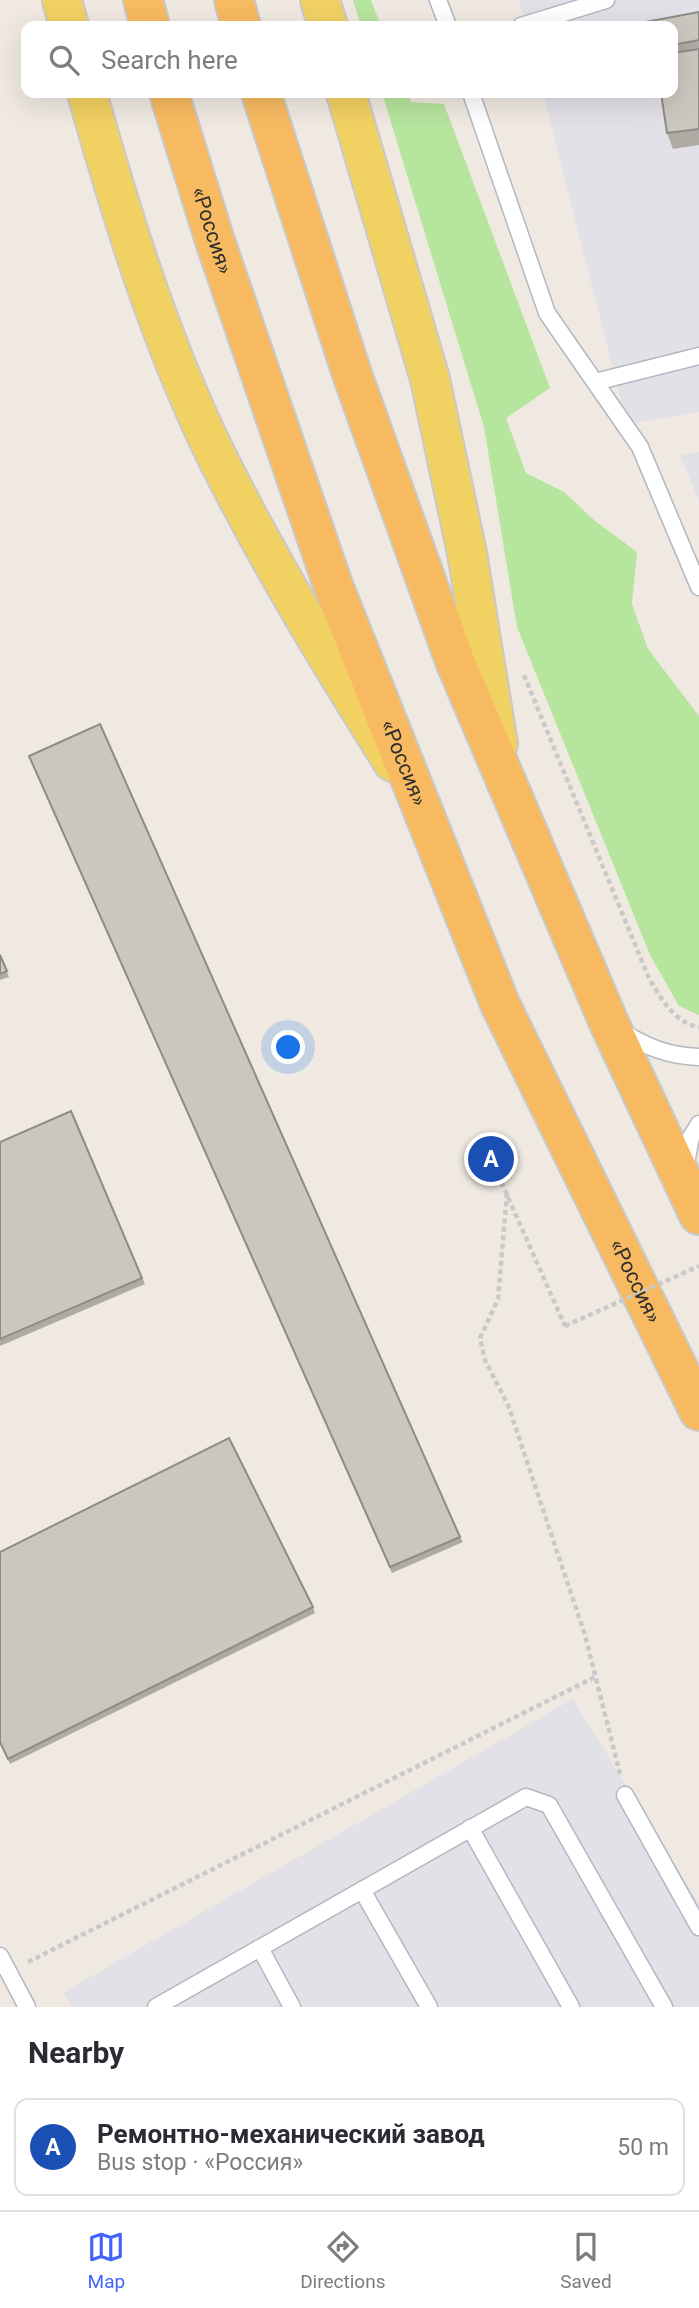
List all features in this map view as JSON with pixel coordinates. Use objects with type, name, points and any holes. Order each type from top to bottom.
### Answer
[{"type":"highway","points":[[143,0],[149,21]]},
{"type":"highway","points":[[234,0],[240,21]]},
{"type":"highway","name":"«Россия»","points":[[171,98],[214,238],[333,585],[500,1004],[699,1411]]},
{"type":"highway","points":[[263,98],[356,387],[455,661],[609,1023],[699,1215]]},
{"type":"main road","points":[[62,0],[68,21]]},
{"type":"main road","points":[[320,0],[326,21]]},
{"type":"main road","points":[[88,98],[123,218],[150,298],[214,451],[324,652],[420,805]]},
{"type":"main road","points":[[347,98],[429,379],[467,553],[502,774]]},
{"type":"lane","points":[[438,0],[445,21]]},
{"type":"lane","points":[[537,21],[606,0]]},
{"type":"lane","points":[[473,98],[547,313],[640,447],[699,587]]},
{"type":"lane","points":[[595,382],[699,356]]},
{"type":"lane","points":[[609,1023],[647,1047],[699,1058]]},
{"type":"lane","points":[[682,1181],[691,1137],[699,1124]]},
{"type":"lane","points":[[625,1795],[699,1927]]},
{"type":"lane","points":[[156,2007],[526,1797],[549,1805],[664,2007]]},
{"type":"lane","points":[[471,1828],[571,2007]]},
{"type":"lane","points":[[362,1890],[429,2007]]},
{"type":"lane","points":[[260,1948],[292,2007]]},
{"type":"lane","points":[[0,1956],[27,2007]]},
{"type":"path","points":[[520,664],[648,976],[660,998],[673,1013],[692,1026],[699,1027]]},
{"type":"path","points":[[491,1159],[565,1326],[699,1266]]},
{"type":"path","points":[[507,1193],[498,1299],[480,1338],[485,1360],[508,1405],[597,1676],[625,1795]]},
{"type":"path","points":[[8,1972],[597,1676]]},
{"type":"shaded area","points":[[519,0],[699,0],[699,412],[627,424],[544,98],[678,98],[678,21],[525,21]]},
{"type":"shaded area","points":[[699,452],[699,501],[680,455]]},
{"type":"shaded area","points":[[573,1699],[699,1904],[699,2007],[72,2007],[64,1992]]},
{"type":"green space","points":[[353,0],[371,0],[379,21],[359,21]]},
{"type":"green space","points":[[384,98],[409,98],[411,102],[444,104],[550,388],[506,418],[526,473],[564,492],[595,521],[637,552],[632,604],[648,649],[699,716],[699,1015],[679,1006],[650,955],[517,627],[484,427]]},
{"type":"building","points":[[699,12],[699,40],[678,44],[678,21],[651,21]]},
{"type":"building","points":[[699,49],[699,129],[667,133],[662,98],[678,98],[678,52]]},
{"type":"building","points":[[100,724],[460,1537],[390,1567],[29,756]]},
{"type":"building","points":[[0,955],[7,971],[0,974]]},
{"type":"building","points":[[71,1111],[142,1278],[0,1339],[0,1142]]},
{"type":"building","points":[[229,1438],[313,1607],[8,1759],[0,1742],[0,1552]]},
{"type":"place","name":"Ремонтно-механический завод","points":[[491,1159]]}]
